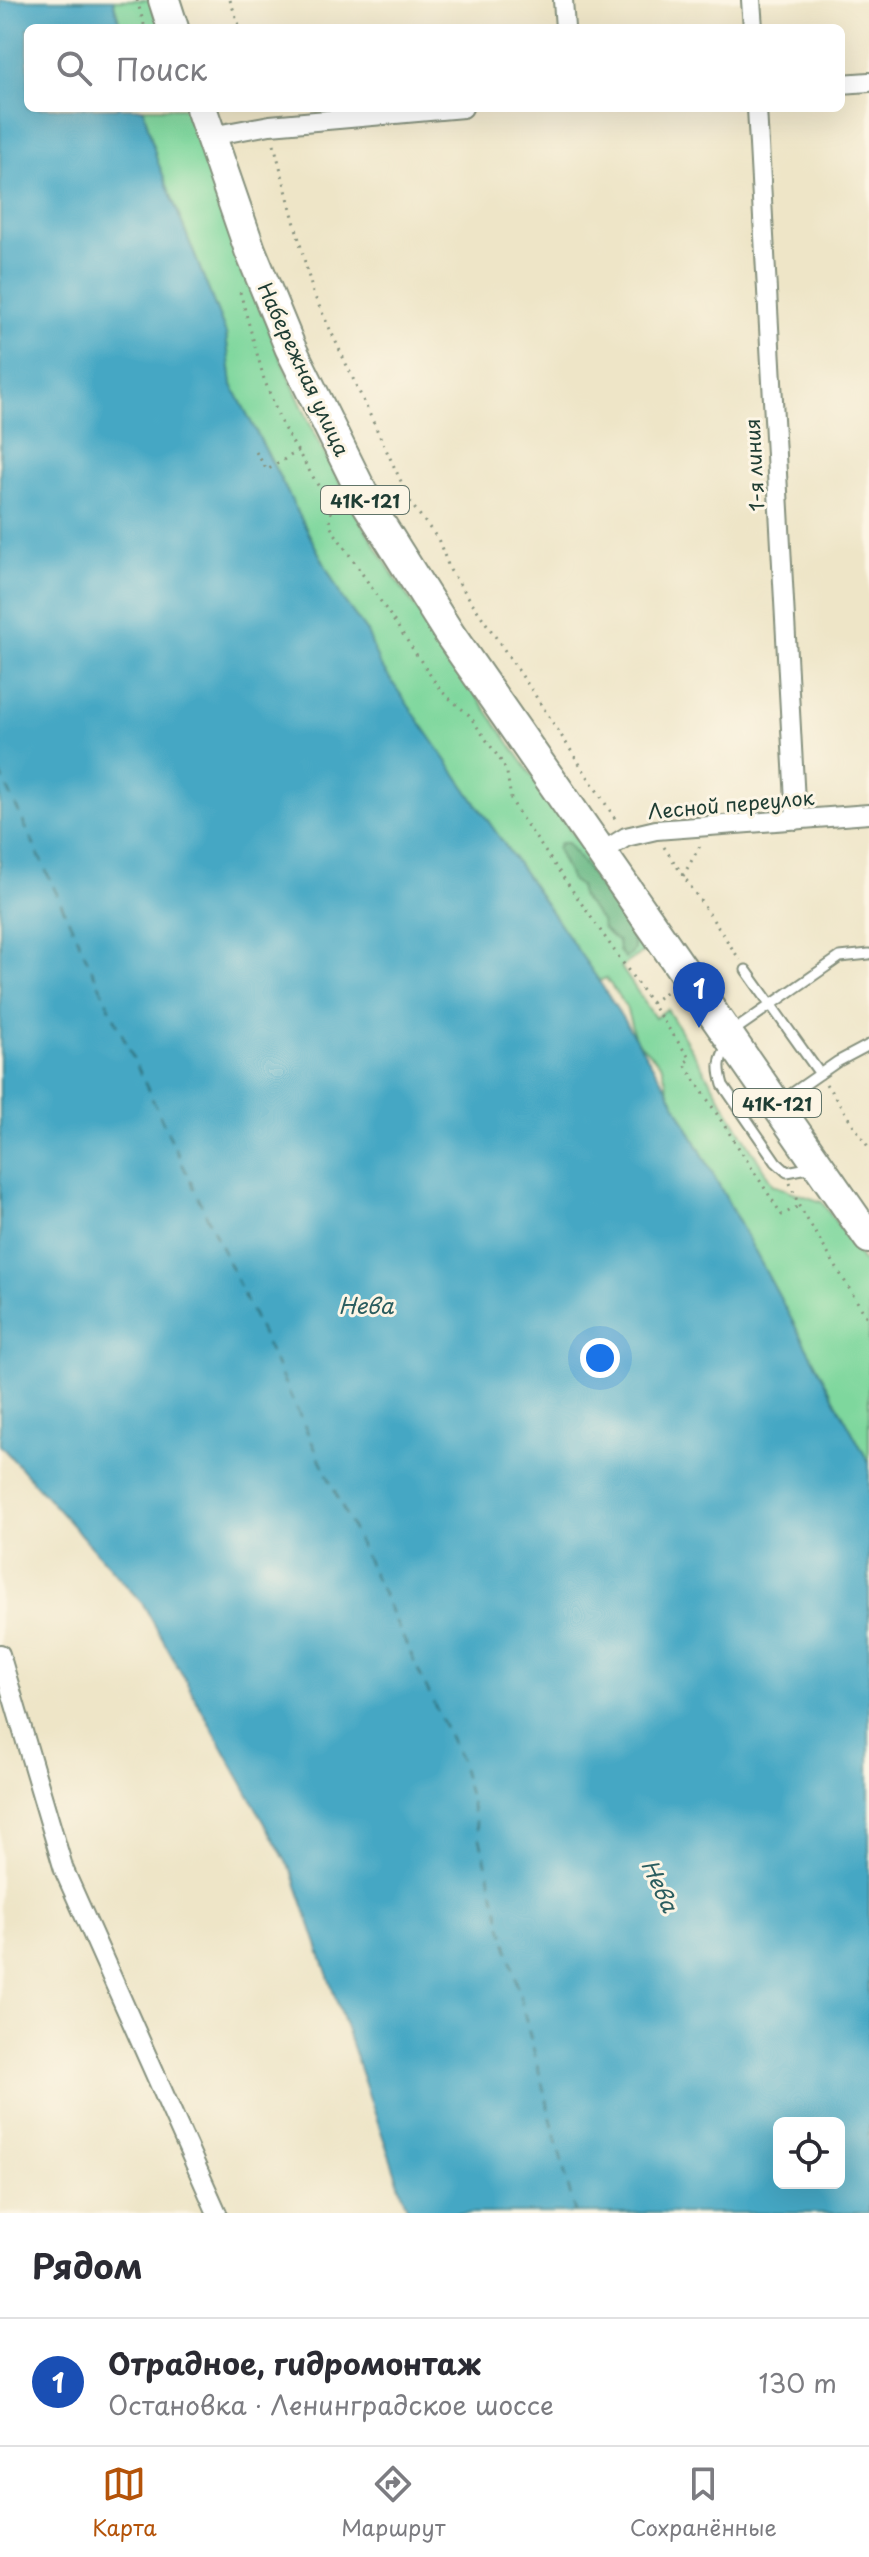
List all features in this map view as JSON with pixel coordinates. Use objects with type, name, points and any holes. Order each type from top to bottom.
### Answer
[{"type":"main road","points":[[164,0],[172,24]]},
{"type":"main road","name":"Набережная улица","points":[[206,122],[250,250],[290,347],[367,503],[450,635],[614,845]]},
{"type":"main road","name":"41К-121","points":[[614,845],[732,1038],[869,1238]]},
{"type":"street","points":[[563,0],[565,24]]},
{"type":"street","points":[[751,0],[753,24]]},
{"type":"street","points":[[845,84],[869,82]]},
{"type":"street","points":[[206,122],[270,125],[418,112]]},
{"type":"street","name":"1-я линия","points":[[757,112],[796,820]]},
{"type":"street","name":"Лесной переулок","points":[[614,845],[656,830],[869,814]]},
{"type":"street","points":[[0,1654],[64,1870],[217,2213]]},
{"type":"lane","points":[[821,1165],[787,1172],[776,1162],[723,1085],[719,1072],[722,1053],[732,1038],[770,1004],[840,957],[869,954]]},
{"type":"lane","points":[[746,970],[820,1074]]},
{"type":"lane","points":[[778,1104],[861,1047],[869,1045]]},
{"type":"path","points":[[137,0],[144,24]]},
{"type":"path","points":[[230,0],[239,24]]},
{"type":"path","points":[[270,125],[313,293],[412,505],[438,539],[450,570],[533,692],[614,845]]},
{"type":"path","points":[[282,425],[331,507],[330,526],[441,691],[469,715],[501,761],[507,773],[511,799],[519,814],[690,1059],[684,1063],[782,1215],[799,1206]]},
{"type":"path","points":[[256,452],[267,470],[298,451]]},
{"type":"path","points":[[683,876],[701,844],[719,826]]},
{"type":"path","points":[[656,830],[746,970]]},
{"type":"path","points":[[820,1074],[869,1148]]},
{"type":"path","points":[[787,1172],[792,1195],[869,1321]]},
{"type":"green space","points":[[113,0],[150,0],[159,24],[120,24]]},
{"type":"green space","points":[[144,112],[189,112],[278,352],[314,433],[354,510],[397,581],[651,947],[621,967],[655,1018],[667,1009],[773,1185],[822,1202],[869,1270],[869,1463],[670,1095],[662,1066],[635,1039],[626,1007],[606,978],[599,981],[378,663],[367,632],[342,598],[232,385],[226,334],[157,160]]},
{"type":"green space","points":[[560,843],[567,843],[617,913],[634,949],[625,958],[619,951],[618,942],[603,929],[601,921],[581,896],[579,886],[571,880],[557,849]]},
{"type":"water","name":"Нева","points":[[0,0],[113,0],[120,24],[24,24],[24,112],[144,112],[157,160],[226,334],[232,385],[342,598],[367,632],[379,663],[599,981],[665,1085],[869,1463],[869,2213],[409,2213],[293,1874],[143,1604],[0,1445]]},
{"type":"ferry route","points":[[0,772],[460,1760],[575,2213]]},
{"type":"place","name":"Отрадное, гидромонтаж","points":[[699,1028]]}]
